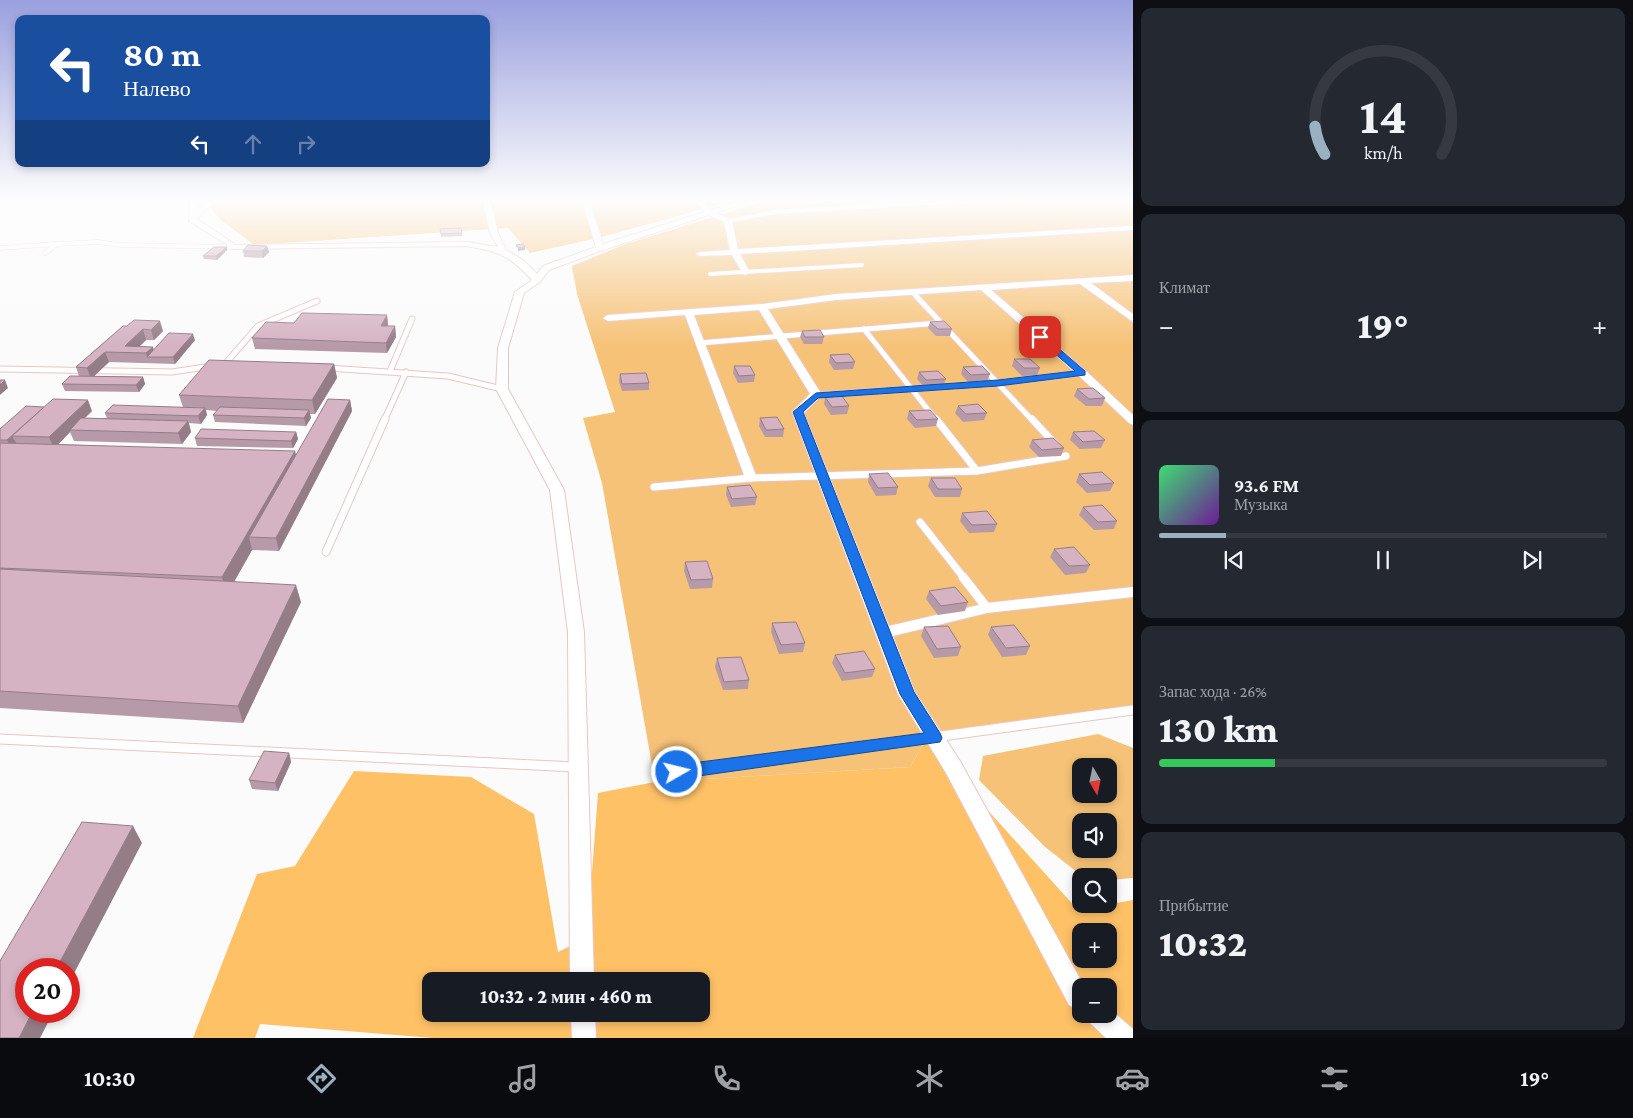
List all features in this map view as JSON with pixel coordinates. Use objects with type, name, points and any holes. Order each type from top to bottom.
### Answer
[{"type":"street","points":[[499,248],[503,249],[518,259],[537,280]]},
{"type":"street","points":[[582,972],[576,632],[557,490],[502,389],[503,348],[520,292],[537,280],[546,268],[599,248]]},
{"type":"street","points":[[700,254],[778,248]]},
{"type":"street","points":[[734,251],[746,272]]},
{"type":"street","points":[[608,318],[762,306],[836,297],[1133,278]]},
{"type":"street","points":[[1083,282],[1133,319]]},
{"type":"street","points":[[984,288],[1082,373],[1133,421]]},
{"type":"street","points":[[762,306],[816,395],[798,412],[907,694],[953,767],[1072,988]]},
{"type":"street","points":[[688,312],[751,478]]},
{"type":"street","points":[[884,633],[987,608],[1133,592]]},
{"type":"street","points":[[583,1022],[584,1038]]},
{"type":"street","points":[[1106,1023],[1124,1038]]},
{"type":"lane","points":[[45,253],[51,248]]},
{"type":"lane","points":[[710,274],[862,265]]},
{"type":"lane","points":[[654,487],[751,478],[824,478],[977,471],[1066,456],[912,292]]},
{"type":"lane","points":[[225,364],[258,326],[317,301]]},
{"type":"lane","points":[[390,371],[412,318]]},
{"type":"lane","points":[[700,343],[941,323]]},
{"type":"lane","points":[[864,329],[913,388],[977,471]]},
{"type":"lane","points":[[0,368],[172,372],[234,364]]},
{"type":"lane","points":[[322,368],[448,376],[502,389]]},
{"type":"lane","points":[[326,552],[406,372]]},
{"type":"lane","points":[[816,395],[998,383],[1082,373]]},
{"type":"lane","points":[[920,522],[987,608]]},
{"type":"lane","points":[[677,772],[1133,710]]},
{"type":"lane","points":[[0,739],[578,767]]},
{"type":"shaded area","points":[[526,248],[551,248],[530,253]]},
{"type":"shaded area","points":[[615,248],[1133,248],[1133,714],[925,741],[910,767],[655,782],[602,483],[583,418],[615,412],[577,294],[572,266]]},
{"type":"shaded area","points":[[1098,734],[1133,748],[1133,878],[1117,879],[1117,868],[1072,868],[1044,846],[979,780],[983,756]]},
{"type":"shaded area","points":[[925,741],[1072,903],[1072,913],[1117,913],[1117,903],[1133,900],[1133,1038],[433,1038],[260,1024],[255,1038],[193,1038],[257,874],[295,866],[354,771],[471,777],[534,814],[558,952],[587,938],[598,793],[655,782],[910,767]]},
{"type":"building","points":[[212,248],[225,248],[216,256],[203,256]]},
{"type":"building","points":[[245,248],[265,248],[262,251],[243,251]]},
{"type":"building","points":[[302,313],[387,315],[381,326],[395,326],[386,343],[252,338],[266,322],[294,323]]},
{"type":"building","points":[[134,320],[160,321],[151,330],[143,329],[125,346],[153,347],[146,353],[105,352],[87,368],[76,367],[123,326],[127,326]]},
{"type":"building","points":[[944,321],[952,329],[938,329],[930,322]]},
{"type":"building","points":[[820,330],[824,337],[805,337],[802,331]]},
{"type":"building","points":[[169,333],[193,334],[173,357],[147,357]]},
{"type":"building","points":[[849,354],[855,362],[836,363],[830,355]]},
{"type":"building","points":[[1014,359],[1030,359],[1040,368],[1024,368]]},
{"type":"building","points":[[209,360],[334,364],[312,400],[179,395]]},
{"type":"building","points":[[734,366],[750,366],[755,375],[739,376]]},
{"type":"building","points":[[982,366],[990,374],[971,375],[963,367]]},
{"type":"building","points":[[938,371],[946,379],[926,380],[919,372]]},
{"type":"building","points":[[646,373],[649,383],[622,384],[620,374]]},
{"type":"building","points":[[70,376],[143,377],[136,385],[62,384]]},
{"type":"building","points":[[1093,388],[1105,398],[1089,399],[1077,389]]},
{"type":"building","points":[[842,396],[849,406],[832,407],[825,397]]},
{"type":"building","points":[[53,399],[88,400],[49,437],[12,436]]},
{"type":"building","points":[[328,399],[350,400],[276,538],[249,537]]},
{"type":"building","points":[[978,404],[987,413],[966,414],[958,406]]},
{"type":"building","points":[[113,405],[205,408],[198,416],[105,413]]},
{"type":"building","points":[[26,406],[44,407],[7,440],[0,440],[0,429]]},
{"type":"building","points":[[220,407],[309,410],[304,418],[213,415]]},
{"type":"building","points":[[930,410],[938,419],[917,420],[909,411]]},
{"type":"building","points":[[777,417],[784,429],[766,430],[760,418]]},
{"type":"building","points":[[81,418],[188,421],[178,433],[70,430]]},
{"type":"building","points":[[201,429],[296,432],[291,441],[195,438]]},
{"type":"building","points":[[1094,431],[1105,440],[1083,442],[1073,432]]},
{"type":"building","points":[[1053,438],[1064,448],[1042,450],[1032,440]]},
{"type":"building","points":[[0,443],[295,451],[222,577],[0,568]]},
{"type":"building","points":[[1102,472],[1114,483],[1090,485],[1079,474]]},
{"type":"building","points":[[888,473],[898,487],[878,488],[869,474]]},
{"type":"building","points":[[931,478],[955,478],[962,489],[938,489]]},
{"type":"building","points":[[750,485],[757,497],[732,499],[727,487]]},
{"type":"building","points":[[1102,505],[1117,521],[1098,522],[1083,507]]},
{"type":"building","points":[[987,511],[997,524],[972,525],[962,513]]},
{"type":"building","points":[[1074,547],[1090,565],[1069,566],[1054,549]]},
{"type":"building","points":[[707,561],[713,579],[691,580],[685,562]]},
{"type":"building","points":[[0,569],[296,585],[238,706],[0,691]]},
{"type":"building","points":[[955,587],[968,602],[941,606],[929,591]]},
{"type":"building","points":[[796,622],[805,643],[781,645],[772,623]]},
{"type":"building","points":[[1014,625],[1030,646],[1006,648],[991,627]]},
{"type":"building","points":[[948,626],[961,647],[937,649],[924,627]]},
{"type":"building","points":[[864,651],[875,669],[845,673],[835,655]]},
{"type":"building","points":[[741,657],[749,680],[724,682],[717,658]]},
{"type":"building","points":[[264,751],[289,753],[275,783],[249,780]]},
{"type":"building","points":[[82,822],[133,826],[62,958],[15,958],[15,1023],[27,1023],[19,1038],[0,1038],[0,961]]},
{"type":"route","points":[[677,772],[934,738],[907,694],[798,412],[816,395],[998,383],[1082,373],[1040,337]]}]
